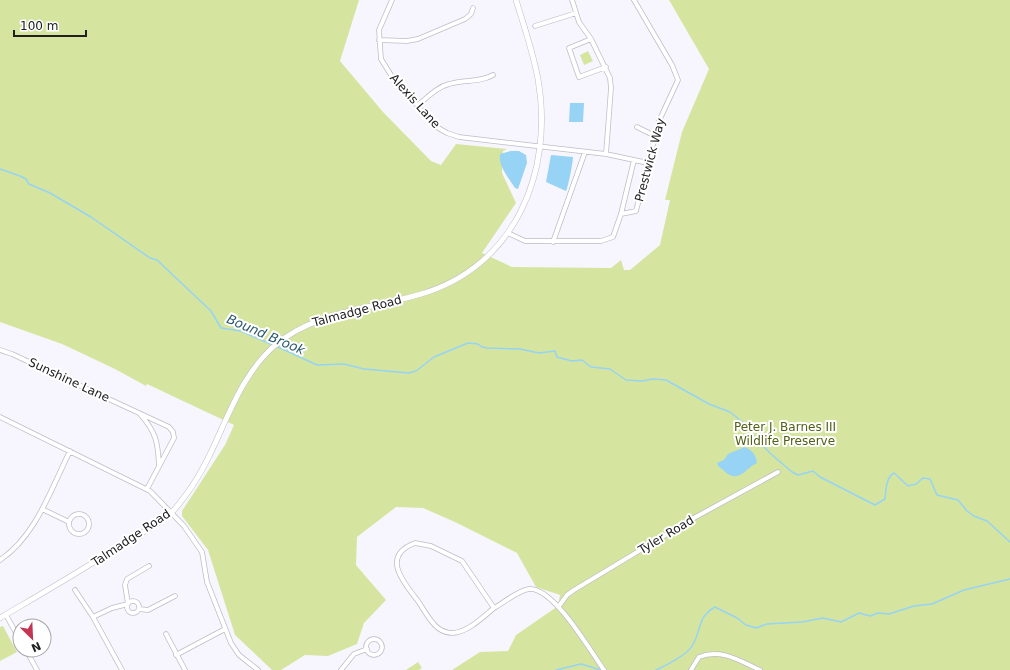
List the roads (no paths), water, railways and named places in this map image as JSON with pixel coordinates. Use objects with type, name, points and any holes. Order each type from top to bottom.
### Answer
[{"type":"street","name":"Alexis Lane","points":[[392,0],[383,18],[379,40],[381,59],[435,126],[447,133],[485,140],[540,145],[606,154],[648,163]]},
{"type":"street","name":"Talmadge Road","points":[[0,618],[68,579],[170,514],[203,470],[237,399],[258,363],[285,338],[315,322],[440,288],[481,263],[492,254],[508,233],[531,188],[540,145],[541,110],[538,80],[516,0]]},
{"type":"street","points":[[572,0],[579,22],[591,39],[606,67],[611,88],[606,154]]},
{"type":"street","name":"Prestwick Way","points":[[508,233],[525,241],[601,241],[613,237],[621,214],[636,211],[659,121],[678,80],[672,65],[634,0]]},
{"type":"street","points":[[379,40],[407,41],[418,39],[465,19],[471,14],[474,8]]},
{"type":"street","points":[[535,26],[576,13]]},
{"type":"street","points":[[591,39],[569,48],[580,77],[606,67]]},
{"type":"street","points":[[418,105],[435,91],[448,84],[479,81],[493,75]]},
{"type":"street","points":[[637,126],[655,136]]},
{"type":"street","points":[[553,242],[585,152]]},
{"type":"street","points":[[621,214],[634,160]]},
{"type":"street","name":"Sunshine Lane","points":[[0,350],[12,354],[169,427],[173,432],[174,438],[147,489]]},
{"type":"street","name":"Sunshine Lane","points":[[138,412],[150,426],[155,435],[159,466]]},
{"type":"street","points":[[0,417],[147,489],[170,514],[184,526],[202,552],[207,582],[225,629],[239,655],[258,670]]},
{"type":"street","points":[[0,560],[9,554],[25,536],[42,509],[70,451]]},
{"type":"street","name":"Tyler Road","points":[[559,606],[567,595],[574,590],[692,519],[778,472]]},
{"type":"street","points":[[42,509],[69,522],[72,530],[77,533],[85,531],[88,526],[86,517],[81,514],[72,516],[69,522]]},
{"type":"street","points":[[494,608],[466,566],[454,556],[421,543],[404,548],[398,557],[397,569],[399,574],[434,624],[443,631],[459,632],[522,591],[530,589],[542,592],[559,606],[604,670]]},
{"type":"street","points":[[150,566],[127,579],[125,585],[128,604],[127,608],[130,612],[134,613],[139,609],[148,610],[175,596]]},
{"type":"street","points":[[75,590],[93,618],[122,670]]},
{"type":"street","points":[[93,618],[112,608],[135,601],[138,604],[139,609]]},
{"type":"street","points":[[6,615],[12,626]]},
{"type":"street","points":[[176,655],[225,629]]},
{"type":"street","points":[[166,634],[185,670]]},
{"type":"street","points":[[341,670],[354,654],[367,649]]},
{"type":"street","points":[[691,670],[699,657],[716,652],[760,670]]},
{"type":"street","points":[[30,658],[37,670]]},
{"type":"water","points":[[570,103],[584,103],[583,122],[569,122]]},
{"type":"water","points":[[511,151],[519,151],[526,155],[527,163],[518,189],[515,188],[504,172],[500,154]]},
{"type":"water","points":[[551,155],[573,157],[566,191],[546,182]]},
{"type":"water","points":[[745,447],[754,454],[757,463],[737,476],[729,474],[718,466],[717,463],[724,460],[728,454]]},
{"type":"waterway","name":"Bound Brook","points":[[0,169],[26,179],[29,184],[50,193],[91,217],[150,258],[157,260],[211,311],[221,328],[241,331],[273,345]]},
{"type":"waterway","name":"Bound Brook","points":[[276,346],[317,365],[344,364],[364,369],[409,373],[416,371],[434,357],[468,343],[478,344],[487,348],[520,349],[539,353],[555,351],[557,357],[572,361],[582,360],[591,367],[610,369],[626,380],[666,380],[709,404],[730,412],[746,425],[756,439],[771,454],[792,472],[798,475],[813,471],[820,477],[875,505],[885,499],[889,477],[894,473],[908,486],[916,484],[923,478],[930,479],[937,495],[958,500],[967,511],[974,516],[987,521],[1010,542]]},
{"type":"waterway","points":[[656,670],[686,653],[695,640],[702,620],[709,611],[715,607],[737,618],[746,625],[756,628],[767,624],[802,622],[823,618],[841,622],[859,613],[870,616],[878,613],[889,614],[914,606],[932,604],[964,590],[1010,579]]},
{"type":"waterway","points":[[556,670],[581,664],[601,670]]},
{"type":"park label","name":"Peter J. Barnes III Wildlife Preserve","points":[[785,434]]}]
